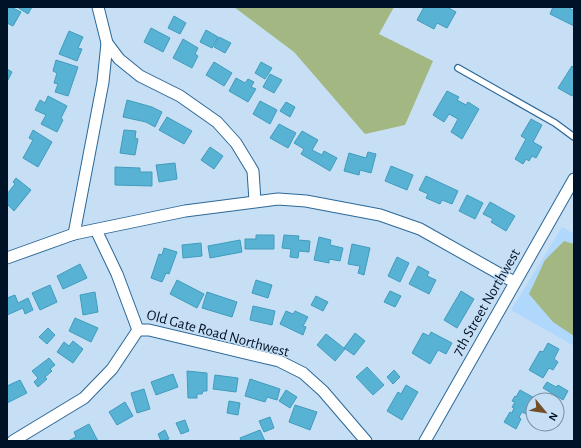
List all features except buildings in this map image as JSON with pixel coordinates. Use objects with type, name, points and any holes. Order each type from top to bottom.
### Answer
[{"type":"street","points":[[74,234],[103,82],[107,43],[98,7]]},
{"type":"street","points":[[107,43],[119,59],[140,76],[180,96],[217,122],[236,143],[253,171],[256,201]]},
{"type":"street","name":"7th Street Northwest","points":[[425,441],[514,282],[574,179]]},
{"type":"street","points":[[7,258],[74,234],[185,211],[278,199],[306,201],[380,215],[420,229],[514,282]]},
{"type":"street","name":"Old Gate Road Northwest","points":[[96,230],[117,274],[138,330],[149,330],[279,361],[303,373],[323,392],[364,439]]},
{"type":"street","points":[[13,441],[84,398],[112,368],[138,330]]},
{"type":"street","points":[[351,441],[364,439]]},
{"type":"lane","points":[[458,68],[555,123],[574,137]]},
{"type":"shaded area","points":[[562,227],[574,234],[574,346],[511,310]]},
{"type":"green space","points":[[234,7],[394,7],[379,34],[433,61],[405,125],[365,134],[294,52]]},
{"type":"green space","points":[[564,241],[574,244],[574,336],[553,322],[529,294],[545,260]]}]
